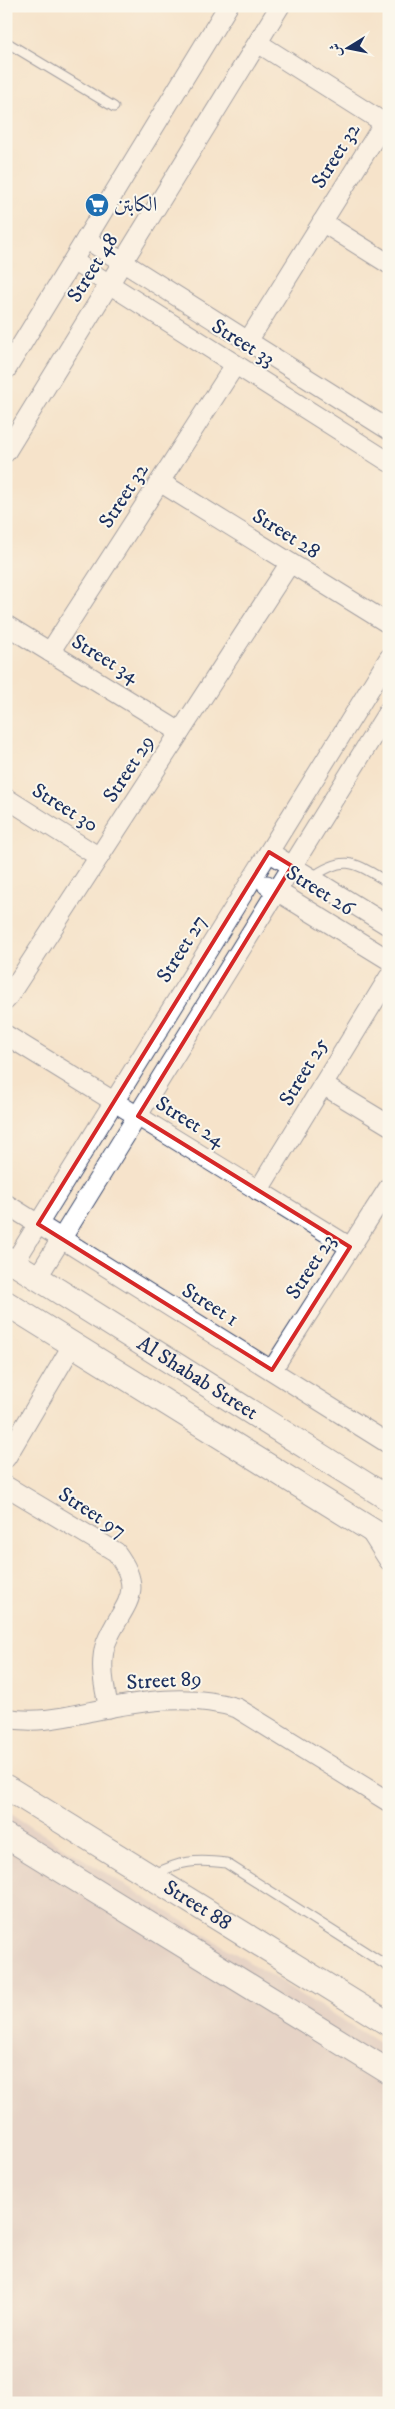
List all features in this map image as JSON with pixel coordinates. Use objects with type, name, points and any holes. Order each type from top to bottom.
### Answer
[{"type":"street","name":"Street 48","points":[[6,370],[228,6]]},
{"type":"street","name":"Street 48","points":[[6,452],[280,6]]},
{"type":"street","points":[[258,43],[386,124]]},
{"type":"street","name":"Street 32","points":[[248,341],[386,124]]},
{"type":"street","points":[[322,222],[389,264]]},
{"type":"street","name":"Street 33","points":[[86,239],[389,430]]},
{"type":"street","name":"Street 33","points":[[73,261],[389,462]]},
{"type":"street","name":"Street 32","points":[[50,652],[235,364]]},
{"type":"street","name":"Street 28","points":[[160,482],[389,624]]},
{"type":"street","name":"Street 29","points":[[6,1000],[290,563]]},
{"type":"street","name":"Street 34","points":[[6,625],[180,732]]},
{"type":"street","name":"Street 27","points":[[10,1261],[38,1224],[389,658]]},
{"type":"street","points":[[38,1278],[389,710]]},
{"type":"street","name":"Street 30","points":[[6,798],[99,857]]},
{"type":"street","name":"Street 26","points":[[269,852],[389,926]]},
{"type":"street","name":"Street 26","points":[[254,877],[389,960]]},
{"type":"street","name":"Street 25","points":[[258,1191],[389,977]]},
{"type":"street","name":"Street 24","points":[[6,1035],[350,1247]]},
{"type":"street","points":[[323,1085],[389,1125]]},
{"type":"street","name":"Street 23","points":[[272,1370],[389,1187]]},
{"type":"street","name":"Street 1","points":[[6,1204],[389,1444]]},
{"type":"street","name":"Al Shabab Street","points":[[10,1261],[389,1499]]},
{"type":"street","name":"Al Shabab Street","points":[[6,1303],[379,1535]]},
{"type":"street","points":[[6,1458],[73,1344]]},
{"type":"street","name":"Street 97","points":[[6,1486],[116,1552],[126,1566],[130,1582],[130,1598],[106,1644],[103,1665],[104,1686],[109,1708]]},
{"type":"street","points":[[379,1535],[389,1561]]},
{"type":"street","name":"Street 89","points":[[6,1718],[25,1721],[51,1720],[156,1700],[190,1699],[214,1701],[229,1706],[389,1802]]},
{"type":"street","name":"Street 88","points":[[7,1790],[152,1876],[389,2024]]},
{"type":"street","name":"Street 88","points":[[6,1836],[389,2072]]},
{"type":"lane","points":[[6,42],[114,107]]},
{"type":"lane","points":[[311,878],[328,866],[338,863],[350,863],[389,883]]},
{"type":"lane","points":[[152,1876],[175,1864],[200,1859],[226,1863],[389,1967]]},
{"type":"highlighted area","points":[[269,852],[292,866],[138,1116],[350,1247],[272,1370],[38,1224]]},
{"type":"shaded area","points":[[6,1811],[389,2049],[389,2403],[6,2403]]},
{"type":"place","name":"الكابتن","points":[[97,205]]}]
